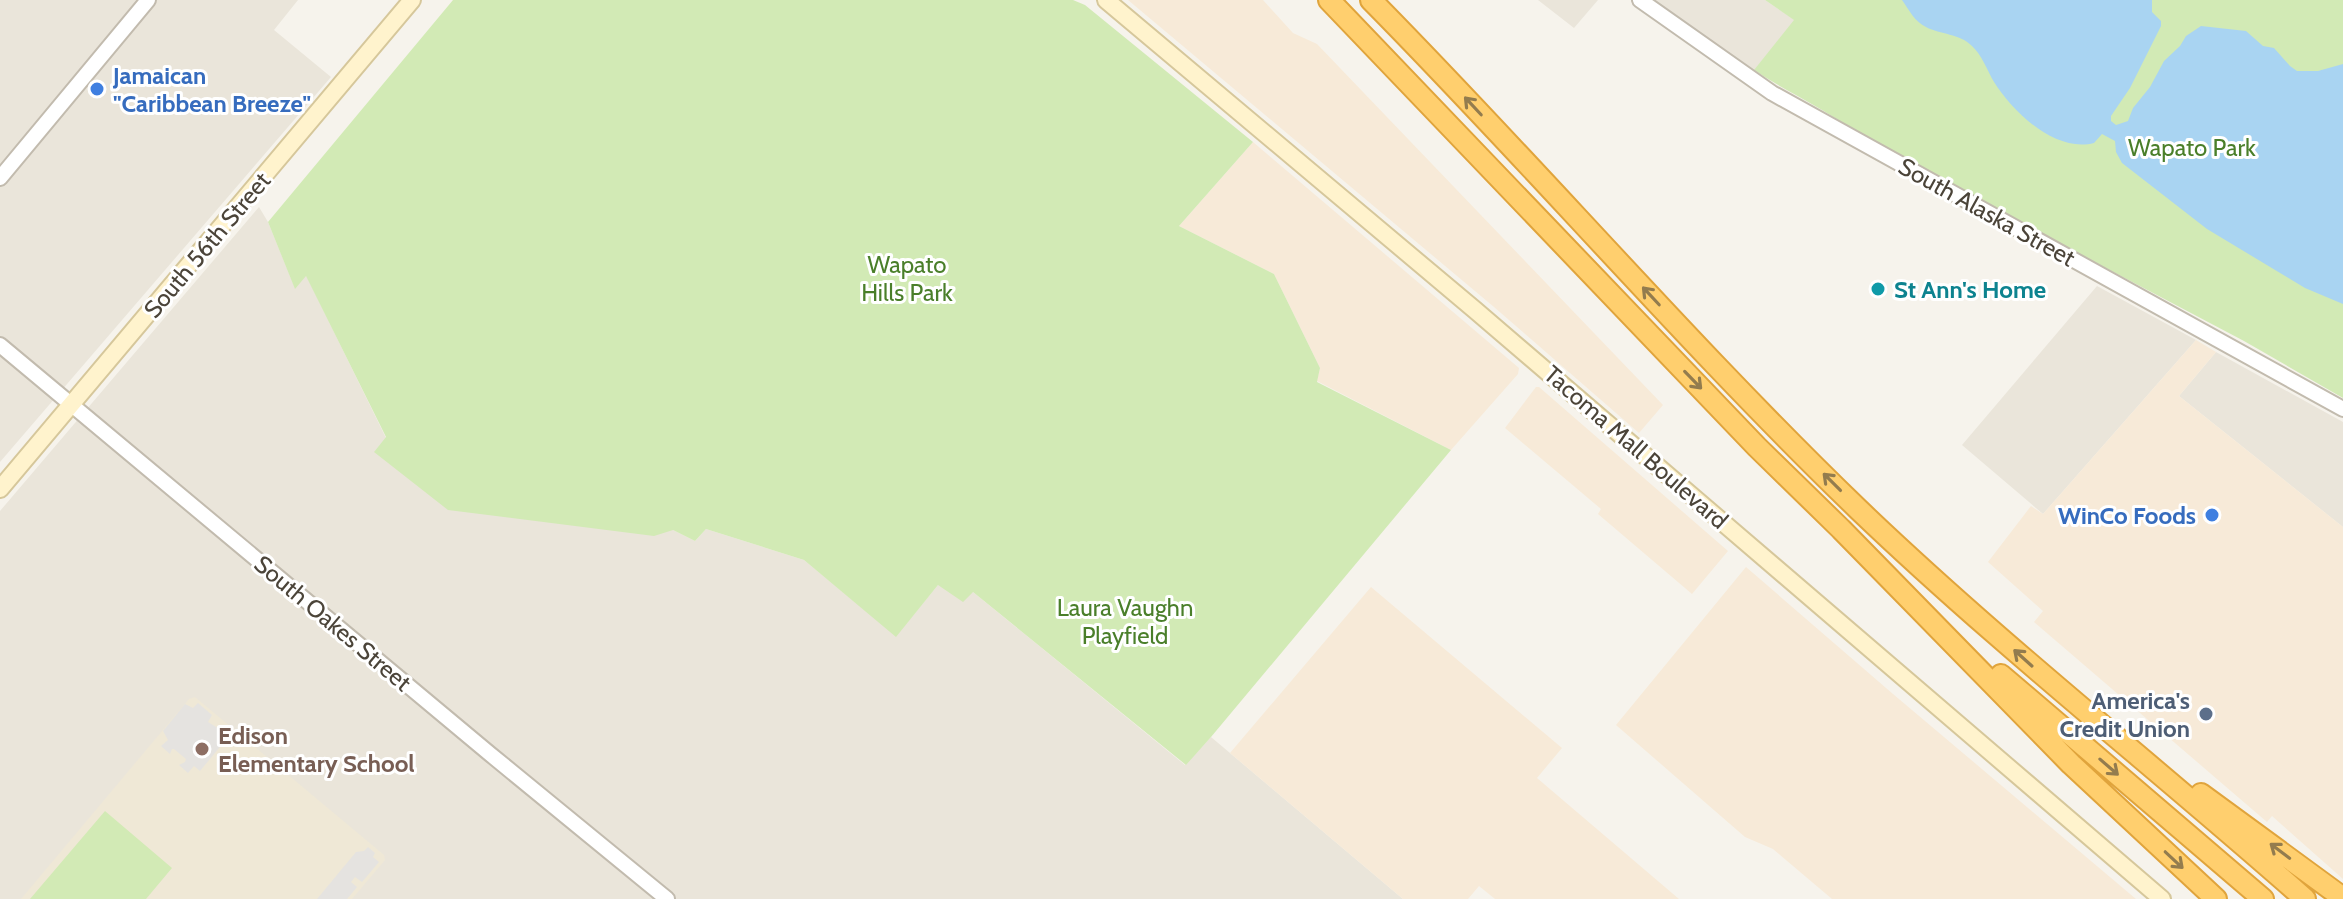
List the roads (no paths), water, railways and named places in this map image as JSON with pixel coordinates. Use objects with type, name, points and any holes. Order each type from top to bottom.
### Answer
[{"type":"highway","points":[[1311,0],[1561,243]]},
{"type":"highway","points":[[1329,0],[1757,447],[2071,764],[2216,899]]},
{"type":"highway","points":[[1371,0],[1789,441],[1927,572],[2305,899]]},
{"type":"highway","points":[[1385,0],[1429,59]]},
{"type":"highway","points":[[1841,529],[2011,684],[2263,899]]},
{"type":"highway","points":[[2082,709],[2343,898]]},
{"type":"main road","name":"South 56th Street","points":[[0,489],[412,0]]},
{"type":"main road","name":"Tacoma Mall Boulevard","points":[[1106,0],[1475,310],[2162,899]]},
{"type":"street","points":[[0,178],[148,0]]},
{"type":"street","name":"South Alaska Street","points":[[1640,0],[1772,93],[2343,409]]},
{"type":"street","name":"South Oakes Street","points":[[0,345],[667,899]]},
{"type":"water","points":[[1902,0],[2152,0],[2152,12],[2161,21],[2161,26],[2130,88],[2111,116],[2111,121],[2116,125],[2128,121],[2133,108],[2150,87],[2164,61],[2186,36],[2201,26],[2246,31],[2263,46],[2274,48],[2297,71],[2318,71],[2343,64],[2343,304],[2305,288],[2207,229],[2122,163],[2115,141],[2102,134],[2094,143],[2065,142],[2036,128],[2002,94],[1972,46],[1922,25]]},
{"type":"place","name":"Jamaican \"Caribbean Breeze\"","points":[[97,89]]},
{"type":"place","name":"St Ann's Home","points":[[1878,289]]},
{"type":"place","name":"WinCo Foods","points":[[2212,515]]},
{"type":"place","name":"America's Credit Union","points":[[2206,714]]},
{"type":"place","name":"Edison Elementary School","points":[[202,749]]},
{"type":"park label","name":"Wapato Park","points":[[2192,147]]},
{"type":"park label","name":"Wapato Hills Park","points":[[907,278]]},
{"type":"park label","name":"Laura Vaughn Playfield","points":[[1125,621]]}]
